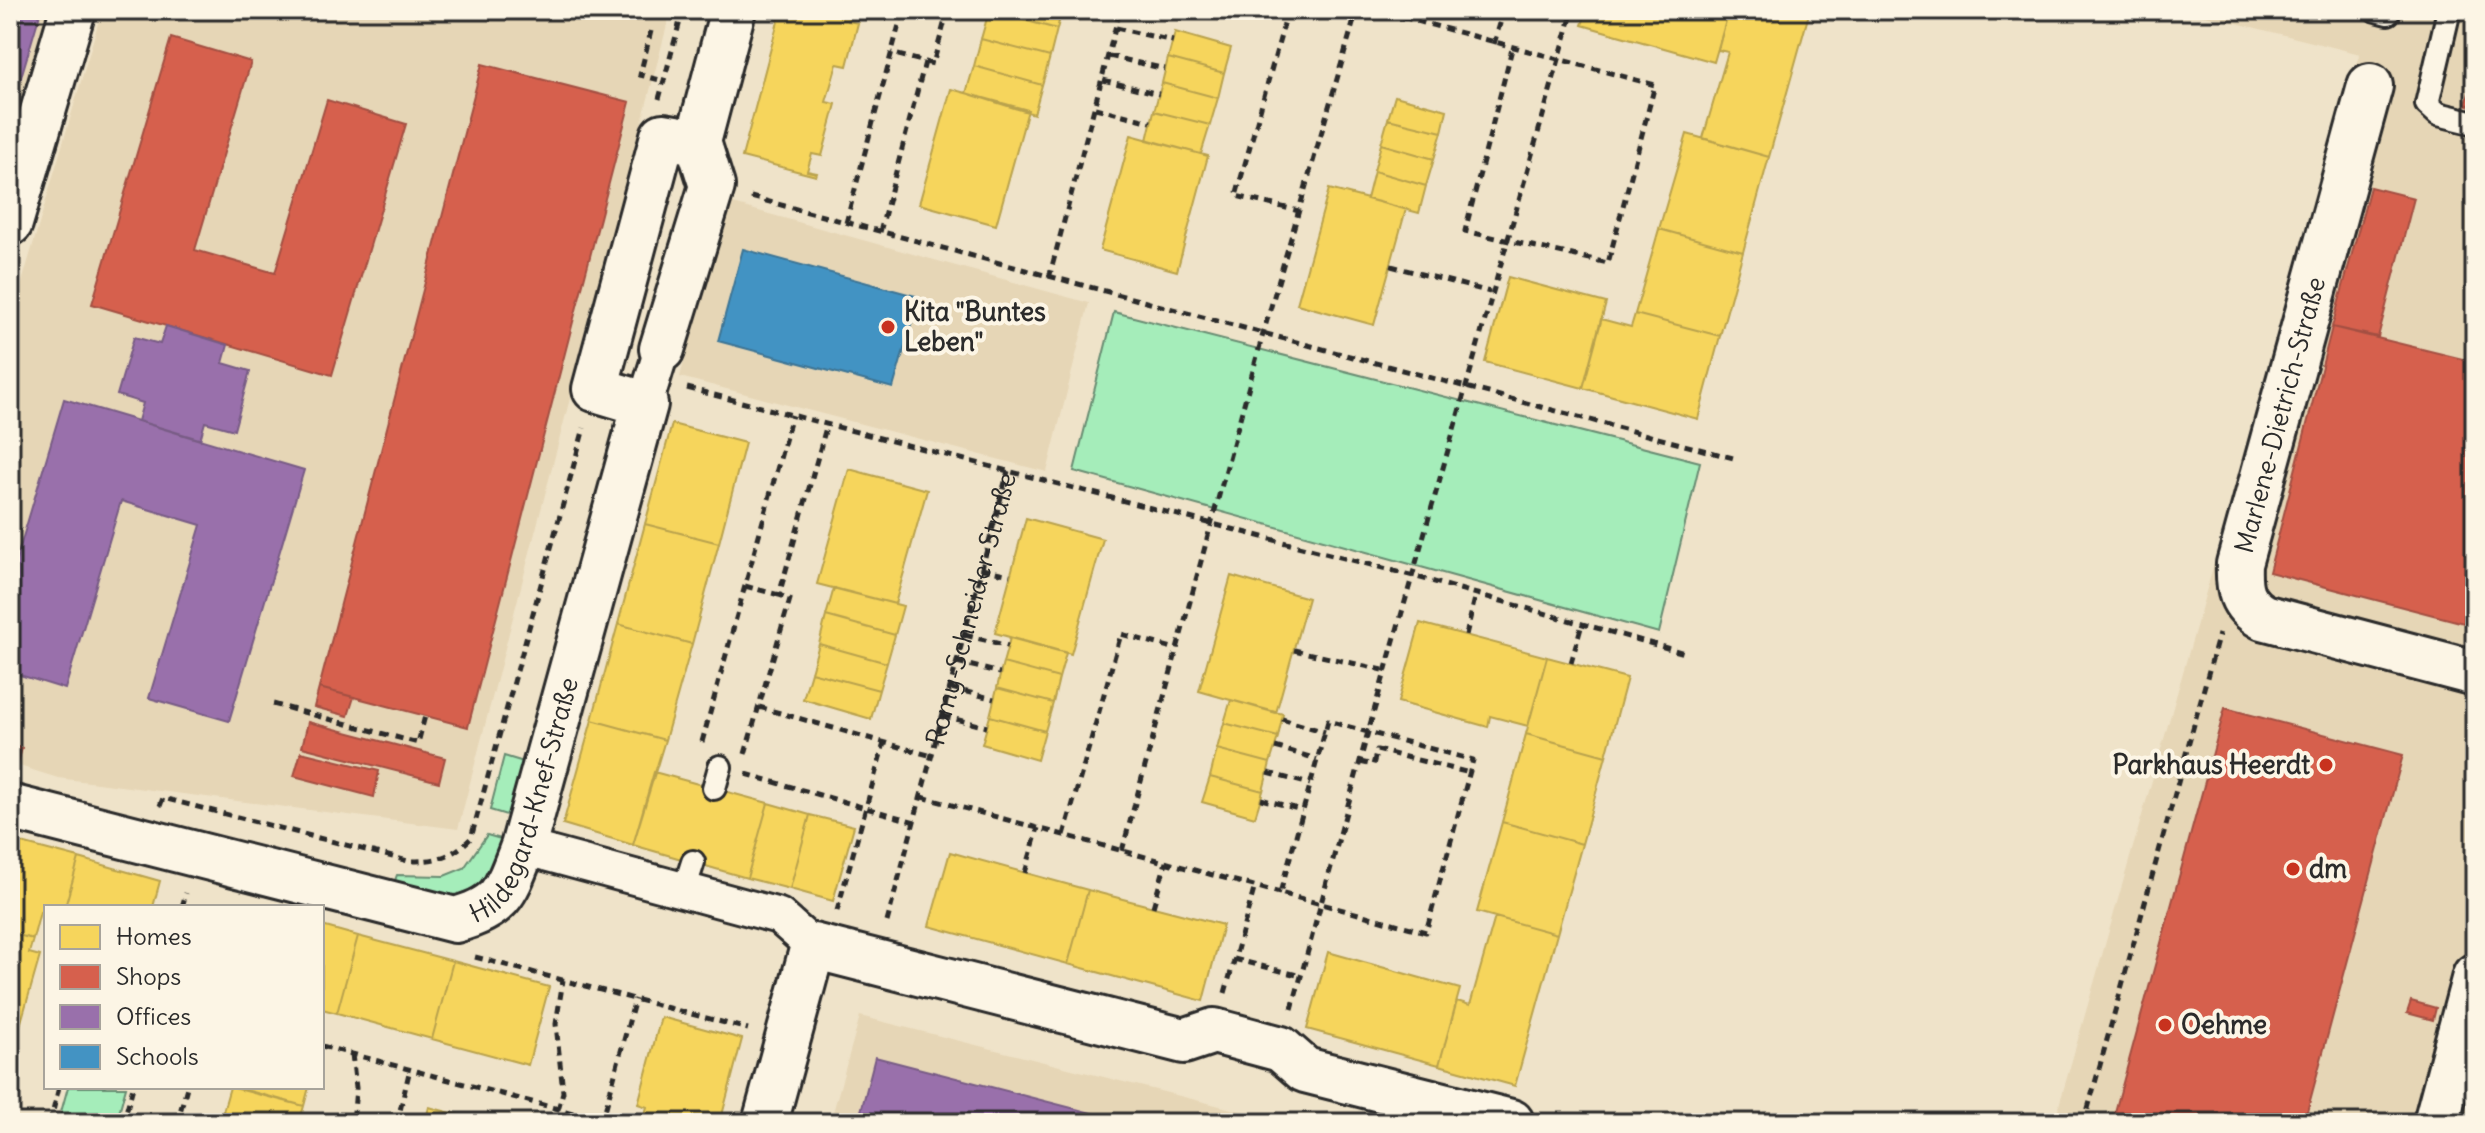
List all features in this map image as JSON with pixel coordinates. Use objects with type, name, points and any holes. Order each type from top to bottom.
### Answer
[{"type":"street","points":[[10,223],[73,10]]},
{"type":"street","points":[[595,389],[681,139],[733,10]]},
{"type":"street","name":"Marlene-Dietrich-Straße","points":[[2244,602],[2238,585],[2239,564],[2370,86]]},
{"type":"street","points":[[681,139],[712,186]]},
{"type":"street","name":"Hildegard-Knef-Straße","points":[[10,807],[455,920],[484,912],[505,894],[523,847],[654,377],[712,186]]},
{"type":"street","points":[[595,389],[654,377]]},
{"type":"street","points":[[2244,602],[2263,617],[2475,673]]},
{"type":"street","points":[[523,847],[689,876],[779,916],[820,949],[1184,1041],[1214,1031],[1281,1049],[1305,1070],[1511,1122]]},
{"type":"street","points":[[765,1123],[788,1040],[820,949]]},
{"type":"street","points":[[2436,1123],[2475,976]]},
{"type":"lane","points":[[2376,10],[2388,13],[2389,10]]},
{"type":"lane","points":[[2449,10],[2427,104],[2438,114],[2475,123]]},
{"type":"path","points":[[681,139],[658,101],[683,10]]},
{"type":"path","points":[[846,223],[903,10]]},
{"type":"path","points":[[891,53],[933,64],[948,10]]},
{"type":"path","points":[[1049,278],[1120,10]]},
{"type":"path","points":[[1288,10],[1236,196],[1299,211]]},
{"type":"path","points":[[1122,851],[1263,334],[1357,10]]},
{"type":"path","points":[[1376,10],[1559,62],[1655,85],[1608,263],[1465,231],[1512,49]]},
{"type":"path","points":[[1494,44],[1504,10]]},
{"type":"path","points":[[1281,1049],[1383,670],[1573,10]]},
{"type":"path","points":[[1116,28],[1173,41]]},
{"type":"path","points":[[651,31],[640,75],[664,81]]},
{"type":"path","points":[[1109,56],[1165,69]]},
{"type":"path","points":[[880,232],[925,62]]},
{"type":"path","points":[[1103,80],[1159,94]]},
{"type":"path","points":[[1095,108],[1151,122]]},
{"type":"path","points":[[712,186],[1463,389],[1737,459]]},
{"type":"path","points":[[1391,266],[1490,292]]},
{"type":"path","points":[[654,377],[1008,471]]},
{"type":"path","points":[[150,842],[163,798],[408,861],[435,861],[454,855],[463,847],[471,838],[595,389]]},
{"type":"path","points":[[792,415],[697,760],[724,776],[915,822]]},
{"type":"path","points":[[779,595],[827,424]]},
{"type":"path","name":"Romy-Schneider-Straße","points":[[876,963],[1008,471],[1410,575],[1688,654]]},
{"type":"path","points":[[982,569],[1010,575]]},
{"type":"path","points":[[724,776],[759,707],[790,599],[745,586]]},
{"type":"path","points":[[1466,635],[1476,594]]},
{"type":"path","points":[[2084,1123],[2223,621],[2244,602]]},
{"type":"path","points":[[1571,663],[1582,624]]},
{"type":"path","points":[[1064,835],[1121,634],[1176,649]]},
{"type":"path","points":[[965,635],[1008,646]]},
{"type":"path","points":[[1294,650],[1383,670]]},
{"type":"path","points":[[957,662],[1000,673]]},
{"type":"path","points":[[951,688],[994,699]]},
{"type":"path","points":[[273,704],[418,743],[425,716]]},
{"type":"path","points":[[759,707],[932,756]]},
{"type":"path","points":[[943,716],[987,727]]},
{"type":"path","points":[[1282,719],[1325,732]]},
{"type":"path","points":[[922,797],[1122,851],[1426,932],[1473,760],[1328,721],[1280,893]]},
{"type":"path","points":[[820,949],[884,743]]},
{"type":"path","points":[[1275,747],[1317,759]]},
{"type":"path","points":[[1360,762],[1373,765],[1377,750],[1470,773]]},
{"type":"path","points":[[1268,773],[1310,784]]},
{"type":"path","points":[[1261,799],[1302,811]]},
{"type":"path","points":[[1025,873],[1038,828]]},
{"type":"path","points":[[1153,907],[1166,862]]},
{"type":"path","points":[[1214,1031],[1255,886]]},
{"type":"path","points":[[460,953],[788,1040]]},
{"type":"path","points":[[1234,959],[1301,976]]},
{"type":"path","points":[[554,1123],[559,1109],[563,1070],[556,1024],[563,980]]},
{"type":"path","points":[[324,1047],[602,1122],[635,999]]},
{"type":"path","points":[[352,1054],[356,1088],[353,1123]]},
{"type":"path","points":[[397,1123],[410,1069]]},
{"type":"path","points":[[50,1123],[58,1089]]},
{"type":"path","points":[[123,1123],[132,1089]]},
{"type":"path","points":[[177,1123],[186,1089]]},
{"type":"shaded area","points":[[10,10],[57,10],[10,171]]},
{"type":"shaded area","points":[[102,10],[671,10],[458,829],[58,778],[10,763],[10,323]]},
{"type":"shaded area","points":[[2184,10],[2475,10],[2475,1123],[2054,1123],[2360,54]]},
{"type":"shaded area","name":"Kita \"Buntes Leben\"","points":[[726,202],[1089,303],[1047,472],[680,377]]},
{"type":"shaded area","points":[[860,1016],[1288,1123],[830,1123]]},
{"type":"green space","points":[[1114,312],[1700,462],[1659,633],[1074,471]]},
{"type":"green space","points":[[504,756],[527,763],[513,817],[490,810]]},
{"type":"green space","points":[[487,835],[504,840],[485,878],[474,888],[447,897],[390,894],[397,875],[444,876],[464,868]]},
{"type":"green space","points":[[67,1089],[125,1089],[116,1123],[58,1123]]},
{"type":"building: Homes","points":[[781,10],[851,10],[848,21],[858,23],[847,66],[837,64],[826,102],[836,104],[822,156],[812,154],[807,171],[817,173],[816,176],[742,157]]},
{"type":"building: Homes","points":[[989,10],[1062,10],[1057,29]]},
{"type":"building: Homes","points":[[1587,10],[1729,10],[1714,62],[1582,25]]},
{"type":"building: Homes","points":[[1729,10],[1810,10],[1769,157],[1703,138],[1728,52],[1718,50]]},
{"type":"building: Homes","points":[[989,11],[1057,29],[1050,57],[981,39]]},
{"type":"building: Homes","points":[[1175,32],[1231,48],[1224,73],[1168,58]]},
{"type":"building: Homes","points":[[981,39],[1050,57],[1042,85],[974,66]]},
{"type":"building: Homes","points":[[1168,58],[1224,73],[1218,98],[1162,83]]},
{"type":"building: Homes","points":[[974,66],[1042,85],[1034,114],[966,93]]},
{"type":"building: Homes","points":[[1162,83],[1218,98],[1210,125],[1154,111]]},
{"type":"building: Homes","points":[[951,89],[1028,110],[996,225],[919,204]]},
{"type":"building: Homes","points":[[1395,96],[1447,110],[1442,132],[1388,119]]},
{"type":"building: Homes","points":[[1154,111],[1210,125],[1201,154],[1147,140]]},
{"type":"building: Homes","points":[[1388,119],[1442,132],[1434,159],[1381,144]]},
{"type":"building: Homes","points":[[1687,134],[1769,157],[1743,252],[1659,229]]},
{"type":"building: Homes","points":[[1131,135],[1208,156],[1177,271],[1100,250]]},
{"type":"building: Homes","points":[[1381,144],[1434,159],[1426,186],[1374,171]]},
{"type":"building: Homes","points":[[1374,171],[1426,186],[1419,213],[1367,199]]},
{"type":"building: Homes","points":[[1329,189],[1406,209],[1374,325],[1297,304]]},
{"type":"building: Homes","points":[[1659,229],[1743,252],[1720,336],[1635,314]]},
{"type":"building: Homes","points":[[1508,277],[1606,303],[1583,388],[1485,362]]},
{"type":"building: Homes","points":[[1635,314],[1720,336],[1698,419],[1583,388],[1601,319],[1631,327]]},
{"type":"building: Homes","points":[[672,424],[745,443],[719,543],[645,524]]},
{"type":"building: Homes","points":[[849,469],[927,490],[895,604],[817,584]]},
{"type":"building: Homes","points":[[1026,518],[1103,539],[1071,654],[995,633]]},
{"type":"building: Homes","points":[[645,524],[719,543],[692,644],[618,624]]},
{"type":"building: Homes","points":[[1231,576],[1308,598],[1276,713],[1199,691]]},
{"type":"building: Homes","points":[[834,588],[903,606],[895,635],[826,616]]},
{"type":"building: Homes","points":[[826,616],[895,635],[887,663],[819,644]]},
{"type":"building: Homes","points":[[1420,623],[1547,657],[1528,726],[1490,716],[1488,727],[1398,702]]},
{"type":"building: Homes","points":[[618,624],[692,644],[665,740],[592,720]]},
{"type":"building: Homes","points":[[1010,638],[1066,653],[1059,678],[1003,663]]},
{"type":"building: Homes","points":[[819,644],[887,663],[879,690],[811,672]]},
{"type":"building: Homes","points":[[1547,657],[1627,678],[1606,756],[1526,734]]},
{"type":"building: Homes","points":[[1003,663],[1059,678],[1053,703],[997,688]]},
{"type":"building: Homes","points":[[811,672],[879,690],[871,719],[803,699]]},
{"type":"building: Homes","points":[[997,688],[1053,703],[1045,731],[990,716]]},
{"type":"building: Homes","points":[[1231,700],[1283,714],[1278,737],[1224,723]]},
{"type":"building: Homes","points":[[990,716],[1045,731],[1037,760],[982,744]]},
{"type":"building: Homes","points":[[592,720],[665,740],[633,845],[563,824]]},
{"type":"building: Homes","points":[[1224,723],[1278,737],[1270,763],[1217,749]]},
{"type":"building: Homes","points":[[1526,734],[1606,756],[1582,844],[1502,822]]},
{"type":"building: Homes","points":[[1217,749],[1270,763],[1263,791],[1210,777]]},
{"type":"building: Homes","points":[[654,772],[768,803],[747,878],[633,845]]},
{"type":"building: Homes","points":[[1210,777],[1263,791],[1255,817],[1202,802]]},
{"type":"building: Homes","points":[[768,803],[810,815],[790,889],[747,878]]},
{"type":"building: Homes","points":[[810,815],[854,826],[833,901],[790,889]]},
{"type":"building: Homes","points":[[1502,822],[1582,844],[1557,934],[1477,912]]},
{"type":"building: Homes","points":[[10,840],[79,858],[66,905],[44,905],[44,913],[40,912],[33,939],[10,933]]},
{"type":"building: Homes","points":[[950,852],[1088,890],[1068,964],[929,926]]},
{"type":"building: Homes","points":[[79,858],[160,881],[154,905],[66,905]]},
{"type":"building: Homes","points":[[1088,890],[1223,925],[1203,1001],[1068,964]]},
{"type":"building: Homes","points":[[1495,917],[1557,934],[1515,1086],[1439,1065],[1457,1001],[1470,1005]]},
{"type":"building: Homes","points":[[324,927],[358,936],[337,1013],[324,1010]]},
{"type":"building: Homes","points":[[10,933],[33,939],[29,953],[40,956],[17,1036],[10,1034]]},
{"type":"building: Homes","points":[[358,936],[453,961],[432,1039],[337,1013]]},
{"type":"building: Homes","points":[[1328,952],[1460,989],[1439,1065],[1307,1029]]},
{"type":"building: Homes","points":[[453,961],[549,987],[528,1065],[432,1039]]},
{"type":"building: Homes","points":[[661,1017],[742,1039],[720,1123],[642,1123],[647,1107],[638,1104]]},
{"type":"building: Homes","points":[[229,1089],[304,1106],[299,1123],[252,1123],[222,1115]]},
{"type":"building: Homes","points":[[242,1089],[308,1089],[304,1106]]},
{"type":"building: Homes","points":[[429,1107],[488,1123],[425,1123]]},
{"type":"building: Homes","points":[[222,1115],[252,1123],[220,1123]]},
{"type":"building: Shops","points":[[171,38],[251,62],[195,250],[275,273],[327,100],[406,124],[332,375],[92,304]]},
{"type":"building: Shops","points":[[482,64],[630,102],[468,727],[319,688]]},
{"type":"building: Shops","points":[[2475,71],[2475,107],[2466,104]]},
{"type":"building: Shops","points":[[2370,187],[2414,198],[2378,337],[2332,327]]},
{"type":"building: Shops","points":[[2332,327],[2475,362],[2475,626],[2269,572]]},
{"type":"building: Shops","points":[[319,688],[354,697],[348,716],[314,707]]},
{"type":"building: Shops","points":[[2225,708],[2403,755],[2304,1123],[2112,1123]]},
{"type":"building: Shops","points":[[308,722],[445,758],[439,782],[302,747]]},
{"type":"building: Shops","points":[[10,744],[22,748],[18,763],[10,761]]},
{"type":"building: Shops","points":[[301,752],[379,771],[374,797],[294,776]]},
{"type":"building: Shops","points":[[2411,1001],[2436,1008],[2433,1020],[2407,1013]]},
{"type":"building: Offices","points":[[10,10],[41,10],[10,114]]},
{"type":"building: Offices","points":[[166,326],[228,345],[223,363],[250,371],[234,430],[205,422],[200,440],[138,421],[143,403],[117,395],[134,337],[160,344]]},
{"type":"building: Offices","points":[[64,399],[304,470],[229,721],[149,698],[201,525],[121,501],[65,689],[10,672],[10,581]]},
{"type":"building: Offices","points":[[875,1057],[1130,1123],[858,1123]]},
{"type":"building: Schools","points":[[743,249],[919,297],[893,388],[718,341]]},
{"type":"place","name":"Kita \"Buntes Leben\"","points":[[888,327]]},
{"type":"place","name":"Parkhaus Heerdt","points":[[2326,765]]},
{"type":"place","name":"dm","points":[[2293,869]]},
{"type":"place","name":"Oehme","points":[[2165,1025]]}]
